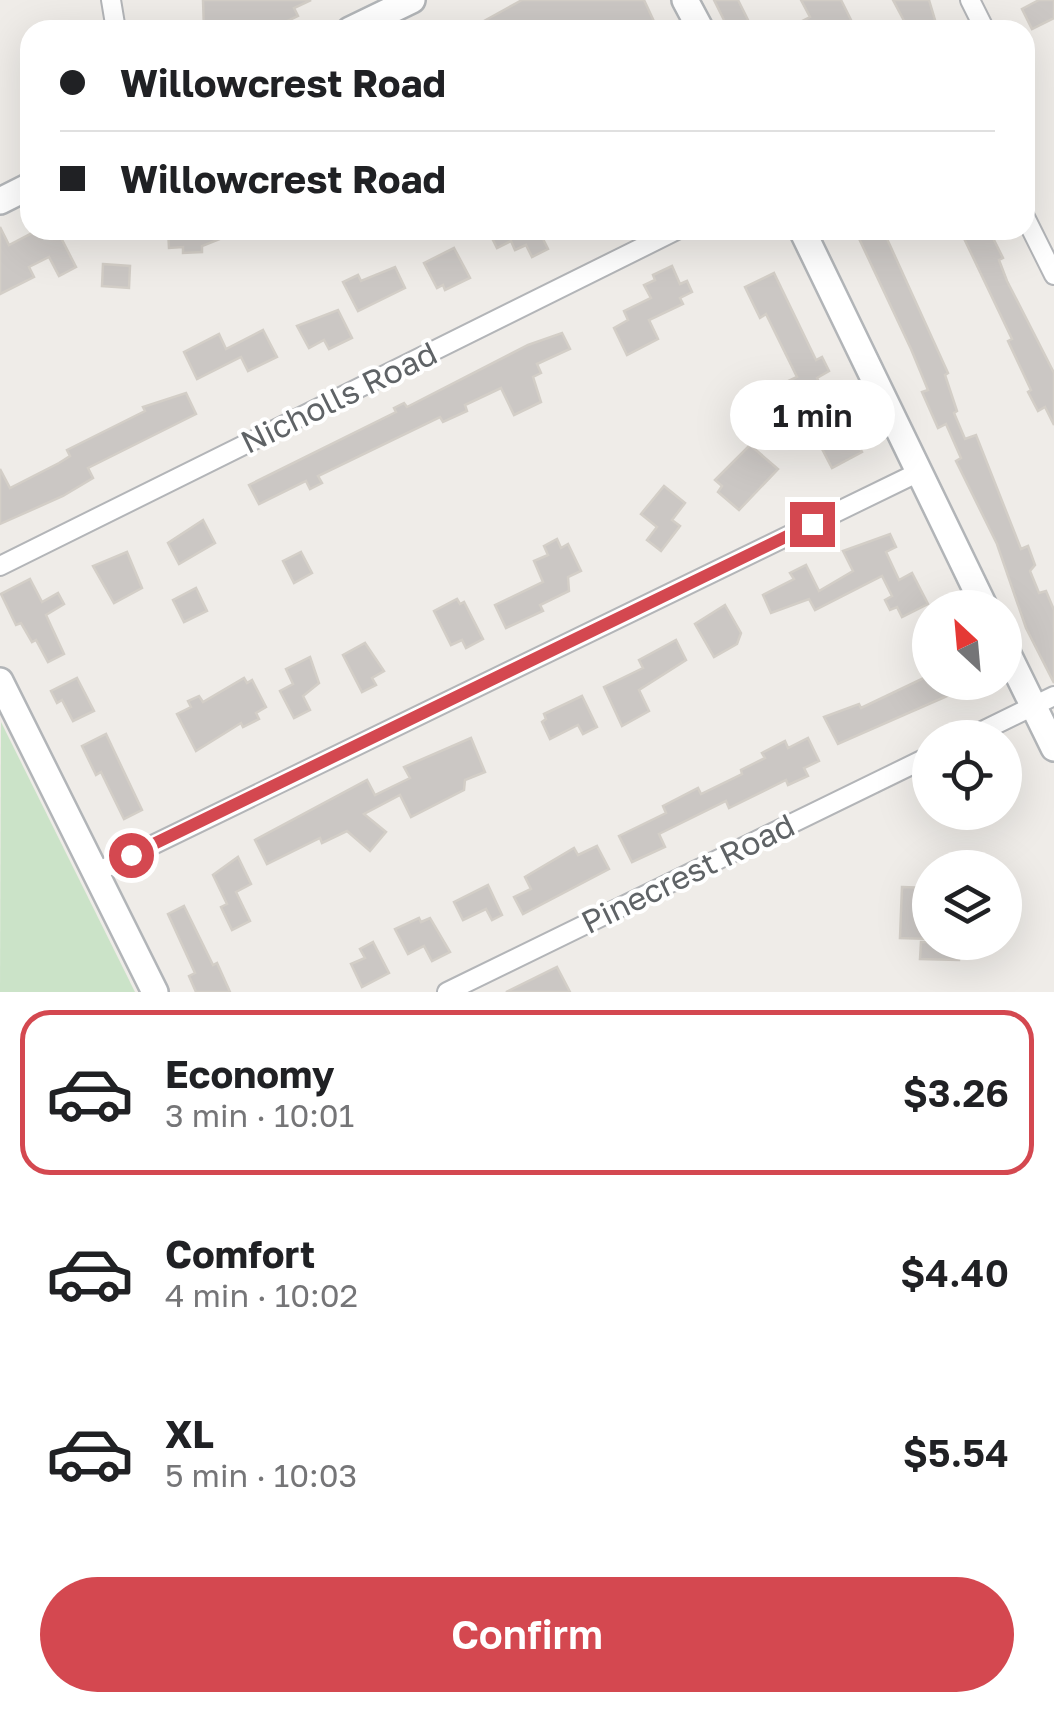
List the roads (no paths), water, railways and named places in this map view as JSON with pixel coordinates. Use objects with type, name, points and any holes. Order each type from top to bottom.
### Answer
[{"type":"main road","points":[[371,20],[412,0]]},
{"type":"main road","points":[[807,240],[977,590]]},
{"type":"main road","points":[[1022,671],[1044,701],[1054,748]]},
{"type":"main road","points":[[0,681],[155,992]]},
{"type":"street","points":[[1035,237],[1054,275]]},
{"type":"street","name":"Nicholls Road","points":[[0,566],[657,240]]},
{"type":"street","points":[[95,872],[919,472]]},
{"type":"street","points":[[1005,720],[1044,701]]},
{"type":"street","name":"Pinecrest Road","points":[[447,992],[473,986],[912,765]]}]
